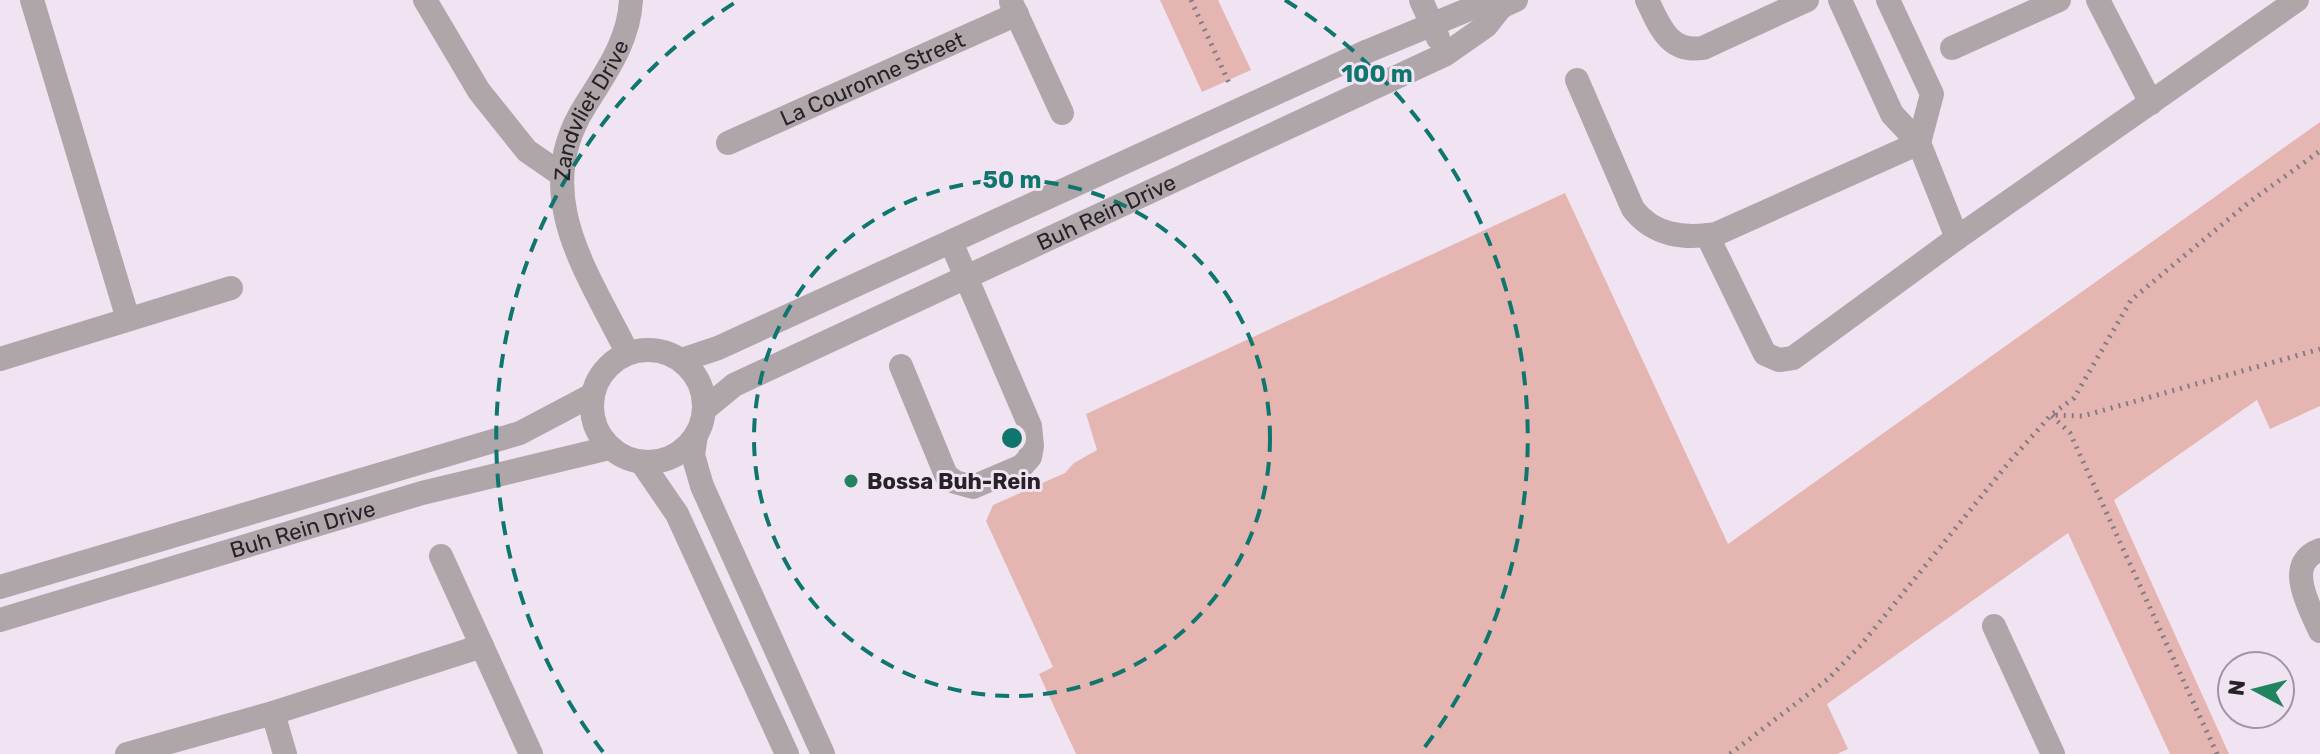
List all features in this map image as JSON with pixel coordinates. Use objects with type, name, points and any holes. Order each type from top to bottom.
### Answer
[{"type":"street","points":[[32,0],[128,319]]},
{"type":"street","points":[[425,0],[479,91],[527,151],[562,175]]},
{"type":"street","name":"Zandvliet Drive","points":[[627,352],[567,232],[562,175],[572,130],[619,49],[631,0]]},
{"type":"street","points":[[1421,0],[1446,54]]},
{"type":"street","points":[[1647,0],[1669,40],[1691,50],[1703,48],[1807,0]]},
{"type":"street","points":[[1840,0],[1892,114],[1919,143],[1957,238]]},
{"type":"street","points":[[1888,0],[1932,94],[1919,143]]},
{"type":"street","points":[[1952,48],[2059,0]]},
{"type":"street","points":[[2098,0],[2151,103]]},
{"type":"street","points":[[1707,235],[1765,354],[1779,360],[1793,358],[1957,238],[2297,0]]},
{"type":"street","name":"Buh Rein Drive","points":[[682,360],[718,348],[1432,24],[1477,6],[1508,4]]},
{"type":"street","name":"Buh Rein Drive","points":[[705,409],[734,385],[1208,161],[1446,54],[1486,26],[1508,4]]},
{"type":"street","points":[[1014,7],[1062,113]]},
{"type":"street","name":"La Couronne Street","points":[[728,143],[1014,7]]},
{"type":"street","points":[[1577,80],[1633,209],[1642,221],[1662,233],[1707,235],[1919,143]]},
{"type":"street","points":[[1194,131],[1208,161]]},
{"type":"street","points":[[901,366],[946,475],[955,482],[981,486],[1022,466],[1030,457],[1030,426],[951,242]]},
{"type":"street","points":[[0,359],[231,288]]},
{"type":"street","points":[[696,435],[677,455],[660,462],[642,463],[624,458],[609,448],[597,432],[592,414],[592,395],[599,377],[611,362],[627,352],[646,349],[666,351],[682,360],[695,374],[703,390],[705,409],[693,455],[702,486],[823,754]]},
{"type":"street","name":"Buh Rein Drive","points":[[0,587],[520,433],[592,395]]},
{"type":"street","name":"Buh Rein Drive","points":[[0,620],[422,493],[609,448]]},
{"type":"street","points":[[642,463],[677,514],[787,754]]},
{"type":"street","points":[[2320,550],[2306,561],[2300,579],[2320,631]]},
{"type":"street","points":[[441,556],[531,754]]},
{"type":"street","points":[[1994,626],[2049,753]]},
{"type":"street","points":[[127,754],[273,713],[482,646]]},
{"type":"street","points":[[273,713],[285,754]]},
{"type":"path","points":[[1191,0],[1241,109]]},
{"type":"path","points":[[1730,754],[1828,679],[1861,645],[2051,415],[2074,398],[2131,300],[2248,203],[2320,151]]},
{"type":"path","points":[[2051,415],[2083,416],[2320,349]]},
{"type":"path","points":[[2051,415],[2070,433],[2217,754]]},
{"type":"shaded area","points":[[1160,0],[1218,0],[1251,70],[1202,92]]},
{"type":"shaded area","points":[[2320,122],[2320,406],[2270,429],[2257,400],[2114,500],[2229,754],[2170,754],[2068,533],[1827,704],[1848,749],[1837,754],[1076,754],[1039,674],[1053,667],[986,521],[993,505],[1065,473],[1074,463],[1097,450],[1086,414],[1565,193],[1728,544]]},
{"type":"place","name":"Bossa Buh-Rein","points":[[851,481]]}]
